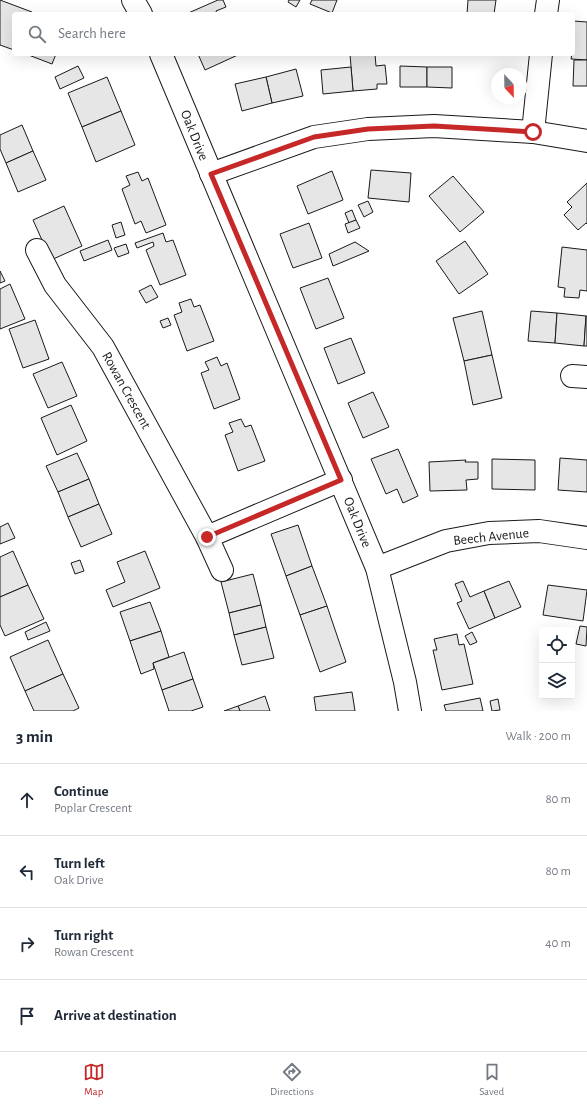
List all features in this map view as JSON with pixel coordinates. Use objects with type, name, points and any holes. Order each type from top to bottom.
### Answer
[{"type":"street","points":[[134,0],[140,12]]},
{"type":"street","points":[[546,12],[548,0]]},
{"type":"street","name":"Oak Drive","points":[[162,56],[377,568],[405,682],[410,711]]},
{"type":"street","points":[[533,132],[541,56]]},
{"type":"street","points":[[211,174],[314,137],[368,129],[434,126],[533,132],[587,141]]},
{"type":"street","name":"Rowan Crescent","points":[[37,250],[55,285],[103,347],[207,537],[222,570]]},
{"type":"street","points":[[207,537],[341,480]]},
{"type":"street","name":"Beech Avenue","points":[[377,568],[446,541],[490,533],[539,531],[587,538]]},
{"type":"building","points":[[0,0],[32,12],[12,12],[12,49],[0,45]]},
{"type":"building","points":[[218,0],[223,0],[226,7],[216,12],[191,12]]},
{"type":"building","points":[[289,0],[300,0],[296,7],[288,2]]},
{"type":"building","points":[[312,0],[337,0],[332,12],[310,4]]},
{"type":"building","points":[[468,0],[496,0],[494,12],[467,12]]},
{"type":"building","points":[[575,21],[587,22],[587,60],[571,59],[572,56],[575,56]]},
{"type":"building","points":[[31,56],[55,56],[52,64]]},
{"type":"building","points":[[199,56],[236,56],[205,70]]},
{"type":"building","points":[[350,56],[375,56],[376,66],[385,65],[387,84],[377,84],[377,89],[353,91]]},
{"type":"building","points":[[574,60],[587,60],[587,86],[573,86]]},
{"type":"building","points":[[78,66],[84,78],[60,89],[55,77]]},
{"type":"building","points":[[400,66],[427,67],[427,87],[400,87]]},
{"type":"building","points":[[351,67],[353,91],[323,94],[321,70]]},
{"type":"building","points":[[427,67],[452,67],[452,88],[427,87]]},
{"type":"building","points":[[296,69],[303,96],[272,103],[266,77]]},
{"type":"building","points":[[107,77],[121,111],[82,127],[68,93]]},
{"type":"building","points":[[266,77],[272,103],[242,111],[235,84]]},
{"type":"building","points":[[121,111],[135,145],[96,162],[82,127]]},
{"type":"building","points":[[22,125],[33,151],[6,163],[0,149],[0,135]]},
{"type":"building","points":[[33,151],[46,180],[18,192],[6,163]]},
{"type":"building","points":[[371,170],[411,173],[409,202],[368,198]]},
{"type":"building","points":[[332,171],[343,200],[308,214],[297,186]]},
{"type":"building","points":[[138,172],[142,181],[148,178],[166,225],[146,233],[141,221],[135,224],[122,189],[130,185],[126,176]]},
{"type":"building","points":[[453,176],[484,212],[460,232],[429,196]]},
{"type":"building","points":[[587,183],[587,224],[586,223],[578,230],[564,215],[572,207],[567,202]]},
{"type":"building","points":[[368,201],[373,212],[364,217],[358,205]]},
{"type":"building","points":[[64,206],[82,246],[51,260],[33,220]]},
{"type":"building","points":[[352,210],[356,220],[349,223],[345,213]]},
{"type":"building","points":[[356,220],[360,228],[348,233],[345,224]]},
{"type":"building","points":[[121,222],[125,235],[116,238],[112,225]]},
{"type":"building","points":[[309,223],[322,258],[293,268],[280,234]]},
{"type":"building","points":[[163,233],[166,242],[173,240],[186,275],[160,285],[146,250],[154,246],[153,242],[137,248],[135,243]]},
{"type":"building","points":[[108,240],[112,250],[84,261],[80,251]]},
{"type":"building","points":[[465,241],[488,274],[459,294],[436,261]]},
{"type":"building","points":[[355,242],[369,251],[333,266],[329,254]]},
{"type":"building","points":[[126,244],[129,253],[118,257],[114,248]]},
{"type":"building","points":[[562,247],[587,250],[587,291],[580,290],[579,298],[564,297],[565,288],[558,287]]},
{"type":"building","points":[[0,271],[5,281],[0,283]]},
{"type":"building","points":[[328,278],[344,318],[316,329],[300,288]]},
{"type":"building","points":[[10,284],[25,319],[0,329],[0,289]]},
{"type":"building","points":[[151,285],[158,297],[146,303],[139,291]]},
{"type":"building","points":[[191,299],[194,307],[200,305],[214,341],[187,351],[174,315],[182,312],[179,303]]},
{"type":"building","points":[[482,311],[492,355],[464,361],[453,318]]},
{"type":"building","points":[[531,311],[557,313],[555,343],[528,341]]},
{"type":"building","points":[[557,313],[586,316],[584,346],[555,343]]},
{"type":"building","points":[[586,316],[587,346],[584,346]]},
{"type":"building","points":[[168,318],[171,325],[163,328],[160,321]]},
{"type":"building","points":[[35,320],[49,359],[23,368],[9,329]]},
{"type":"building","points":[[351,338],[365,373],[338,384],[324,348]]},
{"type":"building","points":[[492,355],[502,398],[473,405],[464,361]]},
{"type":"building","points":[[217,357],[221,366],[227,363],[240,399],[214,409],[201,373],[209,370],[205,362]]},
{"type":"building","points":[[62,362],[77,396],[48,408],[33,374]]},
{"type":"building","points":[[373,392],[389,427],[363,438],[348,403]]},
{"type":"building","points":[[71,405],[87,441],[57,455],[41,418]]},
{"type":"building","points":[[241,419],[245,427],[251,425],[265,461],[238,471],[225,435],[233,432],[229,423]]},
{"type":"building","points":[[398,449],[418,496],[403,503],[397,489],[386,494],[371,459]]},
{"type":"building","points":[[77,453],[89,479],[58,492],[46,466]]},
{"type":"building","points":[[560,458],[587,460],[587,492],[558,490]]},
{"type":"building","points":[[492,459],[535,460],[535,490],[492,489]]},
{"type":"building","points":[[466,460],[465,462],[478,462],[478,479],[466,480],[467,490],[430,491],[429,462]]},
{"type":"building","points":[[89,479],[99,504],[68,517],[58,492]]},
{"type":"building","points":[[99,504],[112,534],[81,547],[68,517]]},
{"type":"building","points":[[8,523],[15,538],[0,544],[0,527]]},
{"type":"building","points":[[298,525],[312,566],[286,576],[271,534]]},
{"type":"building","points":[[13,551],[28,585],[0,597],[0,557]]},
{"type":"building","points":[[145,551],[160,588],[113,607],[106,590],[125,582],[117,562]]},
{"type":"building","points":[[80,560],[84,571],[75,574],[71,563]]},
{"type":"building","points":[[312,566],[327,606],[300,615],[286,576]]},
{"type":"building","points":[[253,574],[261,605],[229,613],[221,582]]},
{"type":"building","points":[[463,581],[470,597],[484,591],[495,618],[469,629],[457,603],[462,601],[455,584]]},
{"type":"building","points":[[509,581],[521,607],[495,618],[484,591]]},
{"type":"building","points":[[28,585],[44,619],[5,636],[0,625],[0,597]]},
{"type":"building","points":[[548,585],[587,590],[583,621],[543,615]]},
{"type":"building","points":[[150,602],[161,631],[130,641],[120,612]]},
{"type":"building","points":[[261,605],[266,627],[234,635],[229,613]]},
{"type":"building","points":[[327,606],[346,662],[320,672],[300,615]]},
{"type":"building","points":[[46,622],[50,631],[28,640],[25,632]]},
{"type":"building","points":[[580,626],[587,627],[586,646],[576,644]]},
{"type":"building","points":[[266,627],[274,658],[242,665],[234,635]]},
{"type":"building","points":[[161,631],[169,657],[153,663],[154,669],[141,674],[130,641]]},
{"type":"building","points":[[472,632],[477,642],[470,645],[465,636]]},
{"type":"building","points":[[457,634],[459,645],[464,644],[473,684],[442,690],[433,650],[437,650],[434,639]]},
{"type":"building","points":[[48,640],[63,674],[25,691],[10,657]]},
{"type":"building","points":[[184,652],[193,679],[162,690],[153,663]]},
{"type":"building","points":[[63,674],[79,708],[73,711],[34,711],[25,691]]},
{"type":"building","points":[[193,679],[203,707],[191,711],[169,711],[162,690]]},
{"type":"building","points":[[352,692],[355,711],[316,711],[314,697]]},
{"type":"building","points":[[265,696],[270,711],[240,711],[238,706]]},
{"type":"building","points":[[480,698],[483,711],[446,711],[444,705]]},
{"type":"building","points":[[498,699],[500,710],[492,711],[490,701]]},
{"type":"building","points":[[238,706],[240,711],[224,711]]},
{"type":"route","points":[[207,537],[341,480],[211,174],[314,137],[368,129],[434,126],[533,132]]}]
